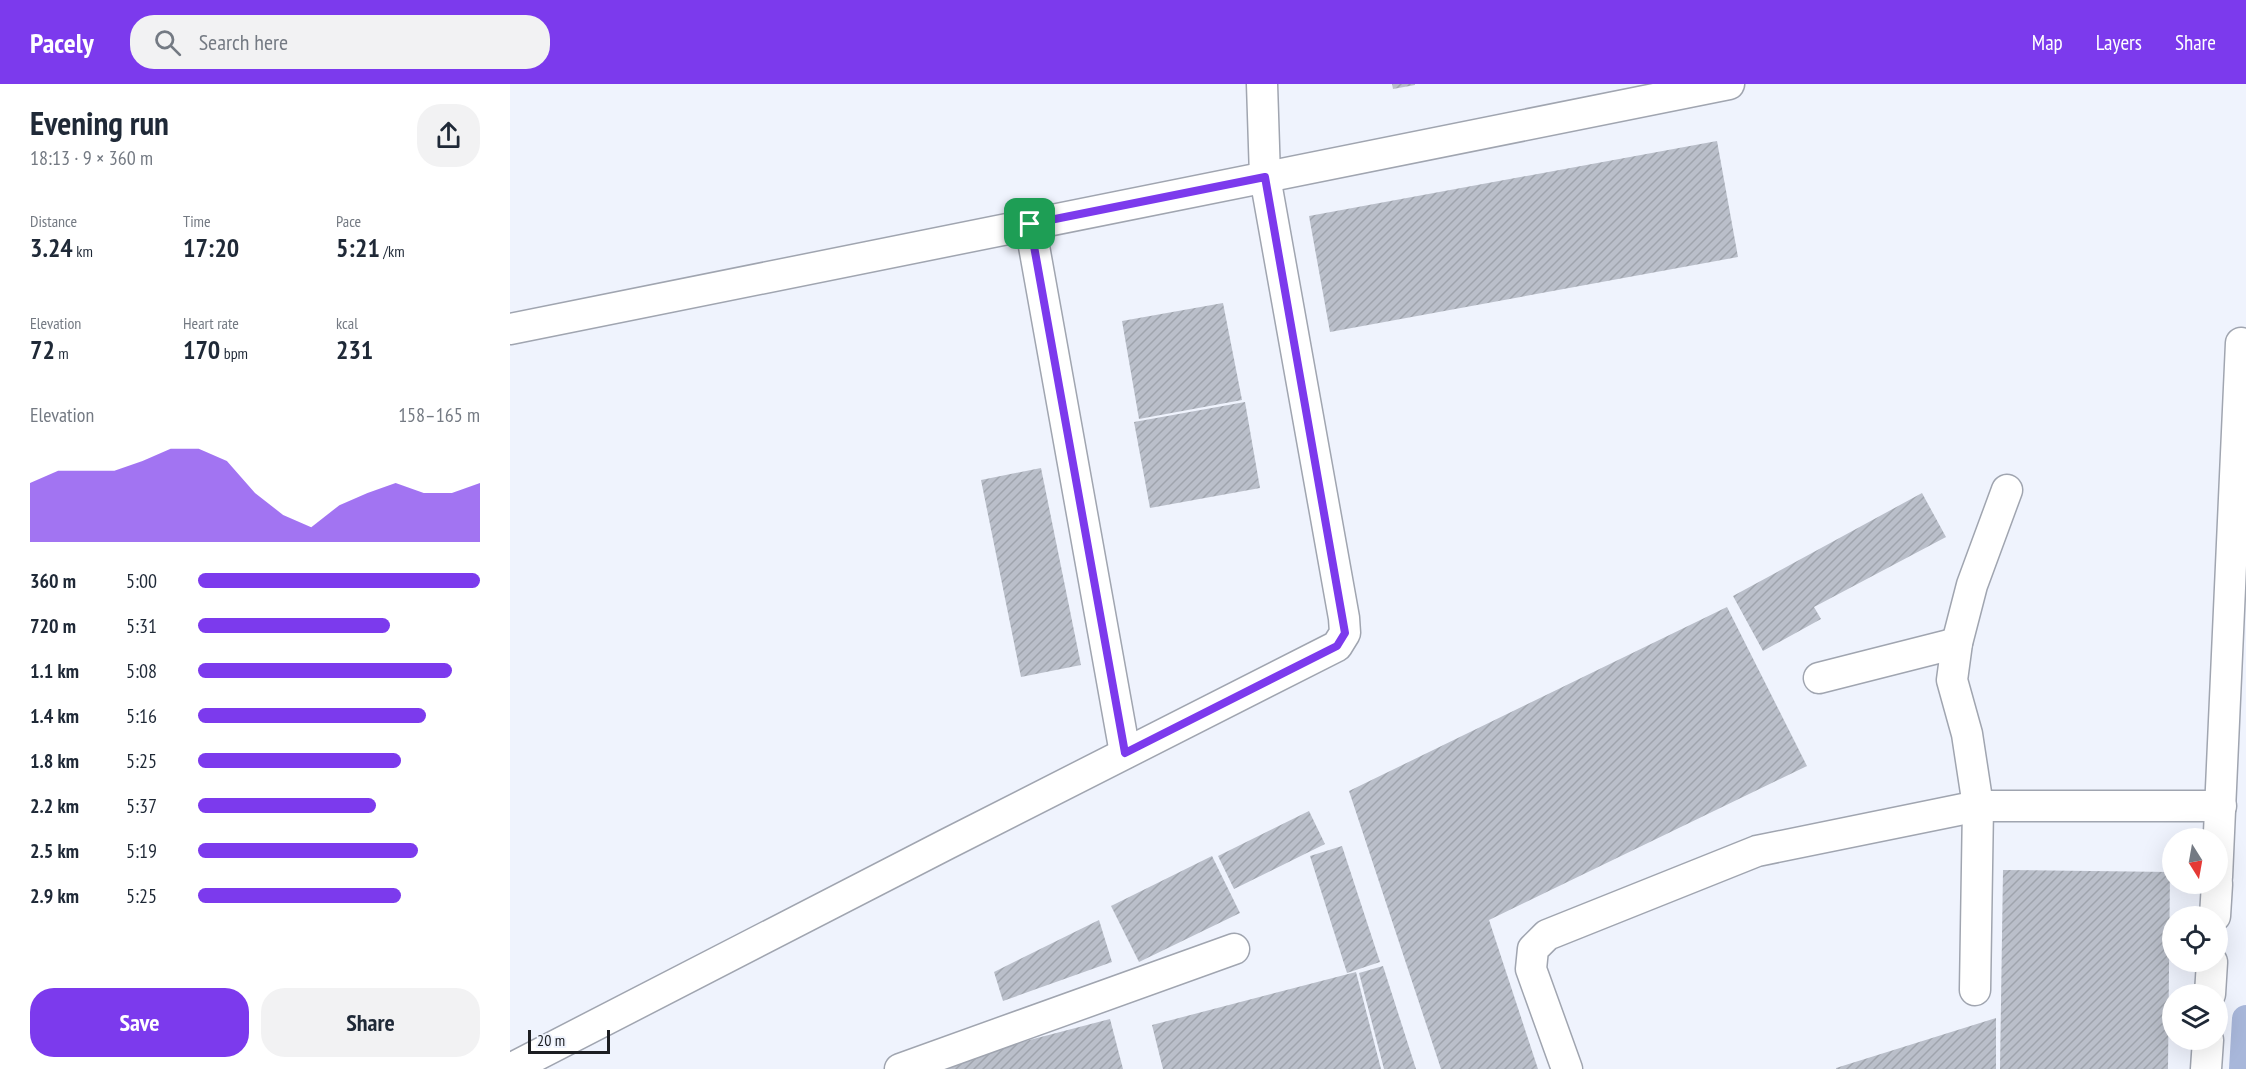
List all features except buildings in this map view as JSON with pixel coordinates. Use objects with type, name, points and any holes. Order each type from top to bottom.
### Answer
[{"type":"street","points":[[510,1069],[1337,646],[1345,633],[1265,177],[1262,84]]},
{"type":"street","points":[[510,329],[1729,84]]},
{"type":"street","points":[[1030,224],[1125,753]]},
{"type":"street","points":[[2220,828],[2241,343]]},
{"type":"street","points":[[1975,990],[1978,806],[1967,734],[1952,680],[1957,643],[1972,585],[2007,490]]},
{"type":"street","points":[[1819,678],[1957,643]]},
{"type":"street","points":[[1567,1069],[1531,969],[1533,949],[1547,935],[1757,850],[1978,806],[2221,806]]},
{"type":"street","points":[[900,1069],[1234,949]]},
{"type":"street","points":[[2206,1069],[2207,1050]]},
{"type":"waterway","points":[[2243,1069],[2246,1019]]},
{"type":"route","points":[[1265,177],[1345,633],[1337,646],[1125,753],[1077,489],[1030,224],[1265,177]]}]
